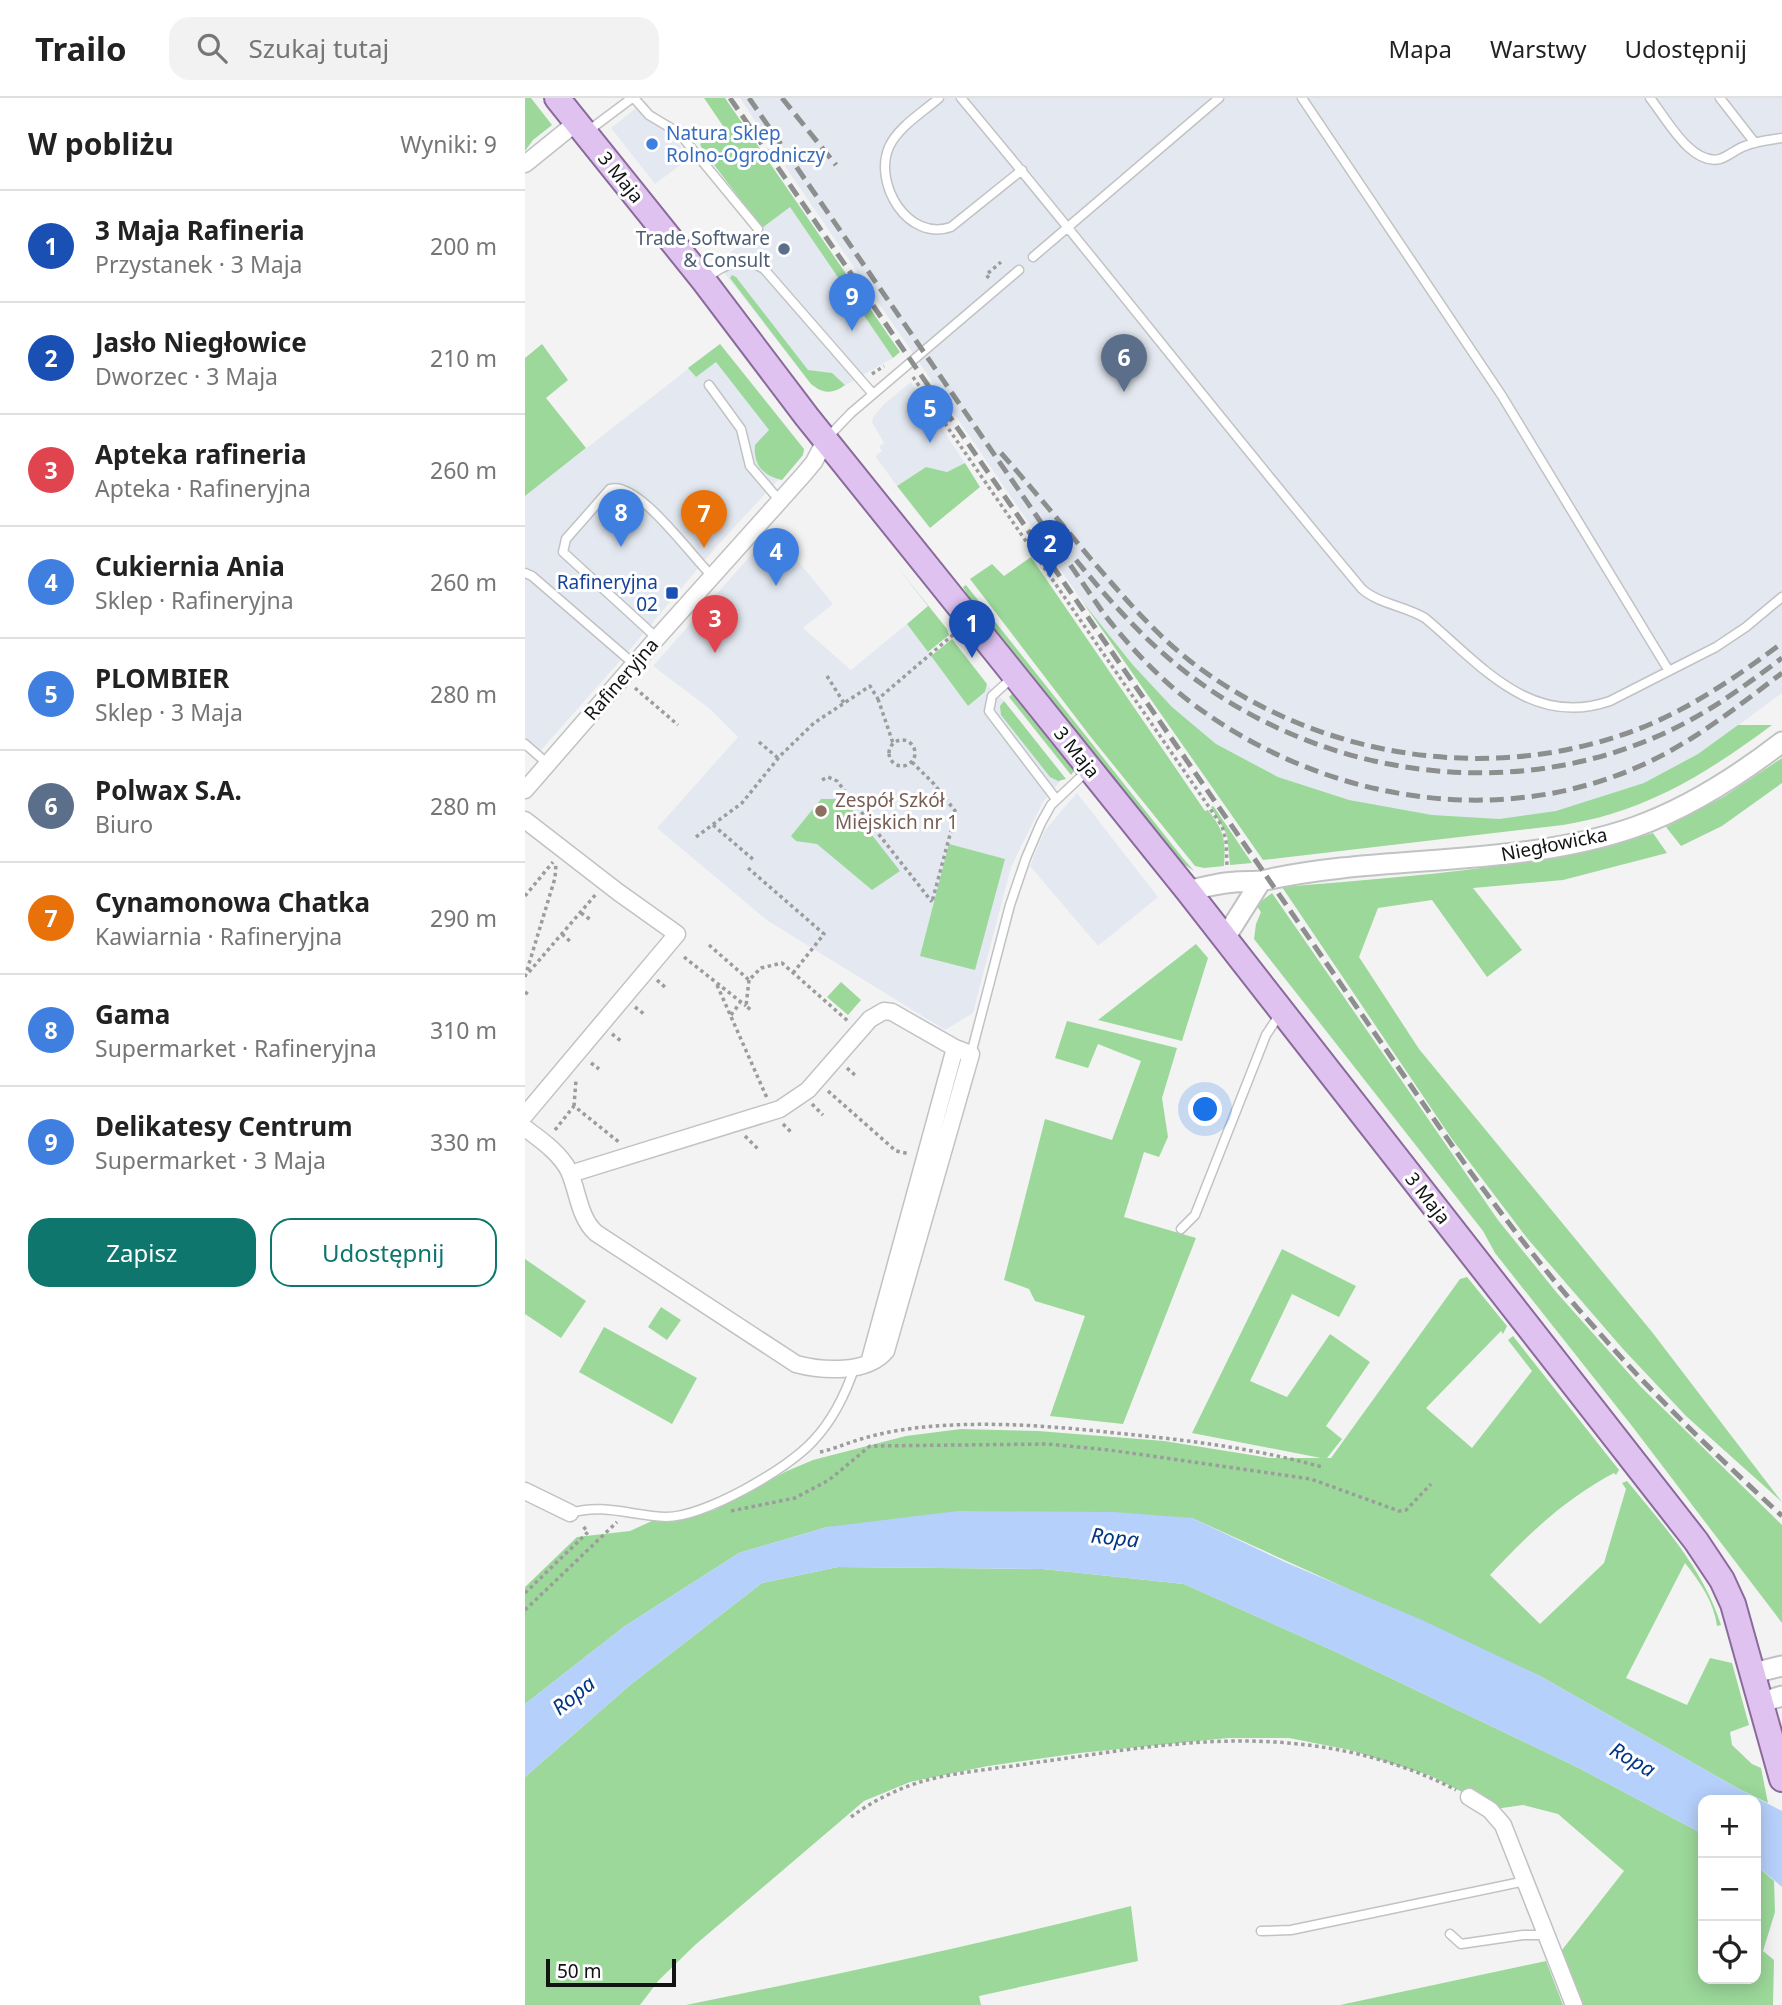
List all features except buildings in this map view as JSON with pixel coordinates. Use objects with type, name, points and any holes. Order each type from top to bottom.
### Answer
[{"type":"main road","name":"3 Maja","points":[[558,98],[826,439],[1188,891],[1696,1541],[1722,1580],[1736,1615],[1753,1673],[1772,1699],[1778,1764]]},
{"type":"street","points":[[525,164],[581,127]]},
{"type":"street","name":"Rafineryjna","points":[[525,790],[814,462],[826,439]]},
{"type":"street","name":"Niegłowicka","points":[[1188,891],[1349,867],[1520,854],[1590,839],[1634,827],[1682,807],[1757,761],[1782,742]]},
{"type":"street","points":[[525,820],[677,934],[525,1115]]},
{"type":"street","points":[[1225,938],[1261,881]]},
{"type":"street","points":[[525,1128],[552,1150],[571,1174],[587,1223],[596,1233],[796,1364],[825,1368],[862,1365],[886,1351],[971,1054],[888,1011],[874,1016],[807,1090],[780,1109],[571,1174]]},
{"type":"street","points":[[862,1365],[925,1158],[955,1048]]},
{"type":"street","points":[[525,1491],[571,1513]]},
{"type":"street","points":[[1753,1673],[1782,1666]]},
{"type":"street","points":[[1469,1797],[1490,1810],[1503,1825],[1574,2005]]},
{"type":"lane","points":[[581,127],[633,98],[649,115],[679,133],[758,229]]},
{"type":"lane","points":[[939,98],[899,134],[887,154],[885,170],[888,185],[907,218],[917,226],[929,229],[951,227],[1022,170]]},
{"type":"lane","points":[[961,98],[1070,227],[1309,526],[1367,593],[1413,610],[1425,618],[1509,690],[1542,704],[1571,708],[1593,707],[1610,701],[1726,641],[1782,597]]},
{"type":"lane","points":[[1033,257],[1219,98]]},
{"type":"lane","points":[[1302,98],[1502,396],[1669,671]]},
{"type":"lane","points":[[1650,98],[1696,155],[1704,159],[1719,159],[1755,143],[1782,138]]},
{"type":"lane","points":[[1720,98],[1755,143]]},
{"type":"lane","points":[[704,281],[722,267],[734,262],[742,261],[758,266],[873,394]]},
{"type":"lane","points":[[826,439],[835,427],[1019,271]]},
{"type":"lane","points":[[709,385],[739,426],[750,466],[780,500]]},
{"type":"lane","points":[[657,638],[563,552],[565,541],[610,489],[621,489],[642,502],[712,576]]},
{"type":"lane","points":[[525,573],[534,577],[634,664]]},
{"type":"lane","points":[[1016,675],[992,696],[989,710],[1056,799]]},
{"type":"lane","points":[[525,744],[548,764]]},
{"type":"lane","points":[[971,1054],[1017,882],[1041,823],[1056,799],[1090,769]]},
{"type":"lane","points":[[1181,1229],[1195,1215],[1266,1035],[1282,1012]]},
{"type":"lane","points":[[571,1513],[585,1508],[612,1508],[668,1517],[685,1514],[728,1498],[795,1458],[814,1440],[840,1404],[862,1365]]},
{"type":"lane","points":[[1261,1931],[1291,1930],[1526,1881]]},
{"type":"lane","points":[[1450,1934],[1461,1944],[1523,1934],[1547,1935]]},
{"type":"path","points":[[989,278],[986,275],[1001,262]]},
{"type":"path","points":[[913,377],[1222,826],[1226,840],[1227,868]]},
{"type":"path","points":[[878,699],[954,634]]},
{"type":"path","points":[[827,676],[844,703]]},
{"type":"path","points":[[630,684],[678,725]]},
{"type":"path","points":[[696,837],[742,803],[778,758],[814,723],[870,686],[878,699],[893,743]]},
{"type":"path","points":[[903,740],[911,743],[916,751],[912,762],[904,766],[892,762],[889,754],[893,743],[903,740]]},
{"type":"path","points":[[759,742],[778,758]]},
{"type":"path","points":[[822,780],[828,777],[837,781],[932,902],[956,812],[912,762]]},
{"type":"path","points":[[713,825],[755,861]]},
{"type":"path","points":[[525,896],[557,858],[555,878],[526,975]]},
{"type":"path","points":[[748,868],[824,934],[793,973]]},
{"type":"path","points":[[526,975],[601,888]]},
{"type":"path","points":[[580,912],[591,920]]},
{"type":"path","points":[[562,934],[572,943]]},
{"type":"path","points":[[709,945],[749,980]]},
{"type":"path","points":[[684,957],[749,1008],[749,980],[759,970],[782,963],[859,1031]]},
{"type":"path","points":[[759,970],[764,974]]},
{"type":"path","points":[[717,985],[766,1097],[772,1102]]},
{"type":"path","points":[[731,1015],[740,1003]]},
{"type":"path","points":[[551,1134],[574,1106],[576,1079]]},
{"type":"path","points":[[826,1089],[897,1151],[925,1158]]},
{"type":"path","points":[[808,1099],[823,1115]]},
{"type":"path","points":[[574,1106],[634,1154]]},
{"type":"path","points":[[739,1130],[758,1149]]},
{"type":"path","points":[[795,1458],[923,1427],[998,1424],[1051,1426],[1198,1441],[1268,1453],[1322,1467]]},
{"type":"path","points":[[730,1511],[795,1498],[829,1480],[870,1446],[1047,1444],[1109,1450],[1311,1479],[1399,1511],[1406,1510],[1430,1484]]},
{"type":"path","points":[[525,1593],[588,1532],[571,1513]]},
{"type":"path","points":[[525,1610],[618,1521]]},
{"type":"path","points":[[851,1817],[873,1801],[918,1782],[1115,1751],[1226,1741],[1298,1744],[1351,1752],[1417,1773],[1469,1797]]},
{"type":"shaded area","points":[[740,98],[1782,98],[1782,693],[1698,755],[1645,784],[1557,812],[1500,820],[1432,816],[1349,801],[1278,777],[1216,745],[1171,707],[1131,665],[1082,601]]},
{"type":"shaded area","points":[[645,101],[690,158],[655,184],[611,128]]},
{"type":"shaded area","points":[[790,206],[893,358],[829,392],[821,391],[811,384],[715,261],[722,259]]},
{"type":"shaded area","points":[[720,344],[804,452],[716,547],[534,758],[525,750],[525,496]]},
{"type":"shaded area","points":[[911,382],[965,463],[947,472],[926,467],[897,486],[875,456],[882,451],[879,447],[884,443],[872,422],[884,404]]},
{"type":"shaded area","name":"Zespół Szkół Miejskich nr 1","points":[[773,530],[833,604],[803,628],[851,670],[907,624],[968,706],[985,693],[987,685],[1004,701],[1064,777],[1043,802],[1011,867],[973,1013],[945,1030],[768,921],[657,828],[738,737],[710,709],[653,666]]},
{"type":"shaded area","points":[[1077,793],[1158,897],[1098,946],[1030,866],[1045,830]]},
{"type":"green space","points":[[525,98],[531,98],[552,125],[533,140],[525,151]]},
{"type":"green space","points":[[704,98],[725,98],[900,352],[893,358],[790,207],[762,228],[702,149],[700,144],[723,126]]},
{"type":"green space","points":[[732,275],[808,370],[832,373],[845,385],[828,392],[811,384],[730,278]]},
{"type":"green space","points":[[542,344],[568,380],[546,398],[586,448],[525,496],[525,358]]},
{"type":"green space","points":[[720,344],[804,449],[803,455],[782,480],[769,476],[756,458],[755,445],[769,430],[716,362],[696,377],[688,368]]},
{"type":"green space","points":[[965,463],[980,487],[930,528],[897,486],[926,467],[947,472]]},
{"type":"green space","points":[[1031,557],[1205,811],[1208,810],[1218,824],[1225,849],[1224,866],[1195,866],[1090,736],[970,579],[992,564],[1004,576]]},
{"type":"green space","points":[[895,564],[947,629],[949,635],[928,652],[907,624],[928,606]]},
{"type":"green space","points":[[966,585],[1194,871],[1181,862],[967,594],[963,587]]},
{"type":"green space","points":[[1082,601],[1132,664],[1172,707],[1216,744],[1278,777],[1349,800],[1432,815],[1499,819],[1556,811],[1644,783],[1698,754],[1738,725],[1772,725],[1715,765],[1675,788],[1633,807],[1599,817],[1563,825],[1263,860]]},
{"type":"green space","points":[[952,639],[987,684],[985,692],[968,706],[931,656]]},
{"type":"green space","points":[[1012,694],[1074,771],[1071,775],[1009,697]]},
{"type":"green space","points":[[1004,701],[1066,779],[1058,781],[1050,777],[1001,715],[1000,706]]},
{"type":"green space","points":[[1782,758],[1782,783],[1722,826],[1681,846],[1666,827],[1725,796]]},
{"type":"green space","points":[[821,799],[844,799],[900,871],[872,890],[817,844],[796,841],[791,836]]},
{"type":"green space","points":[[1213,806],[1252,863],[1230,865],[1227,835],[1211,807]]},
{"type":"green space","points":[[1653,833],[1667,853],[1563,880],[1473,888],[1522,950],[1487,977],[1432,900],[1378,908],[1359,957],[1419,1049],[1652,1332],[1782,1502],[1686,1416],[1623,1349],[1527,1238],[1452,1139],[1282,887],[1423,875],[1516,863]]},
{"type":"green space","points":[[949,844],[1005,859],[975,970],[920,956]]},
{"type":"green space","points":[[1272,893],[1498,1220],[1557,1293],[1640,1386],[1782,1525],[1782,1623],[1632,1426],[1495,1253],[1483,1231],[1254,939],[1261,912],[1256,905]]},
{"type":"green space","points":[[1196,944],[1208,958],[1182,1041],[1098,1020]]},
{"type":"green space","points":[[841,982],[861,1000],[848,1015],[827,997]]},
{"type":"green space","points":[[1067,1021],[1177,1048],[1162,1098],[1168,1137],[1159,1157],[1144,1152],[1124,1217],[1196,1238],[1123,1424],[1050,1416],[1085,1316],[1035,1301],[1029,1289],[1004,1280],[1045,1119],[1112,1140],[1141,1061],[1098,1044],[1088,1068],[1055,1058]]},
{"type":"green space","points":[[1282,1249],[1356,1286],[1339,1317],[1292,1294],[1250,1381],[1287,1397],[1330,1334],[1370,1362],[1326,1426],[1342,1439],[1327,1458],[1331,1458],[1460,1279],[1467,1277],[1507,1326],[1503,1334],[1501,1331],[1426,1408],[1472,1448],[1532,1371],[1508,1340],[1513,1336],[1619,1470],[1616,1475],[1614,1473],[1596,1483],[1563,1506],[1532,1532],[1490,1575],[1540,1624],[1604,1563],[1626,1489],[1622,1483],[1627,1481],[1693,1567],[1714,1605],[1721,1625],[1717,1626],[1706,1593],[1685,1563],[1626,1678],[1687,1705],[1710,1658],[1732,1663],[1749,1725],[1730,1732],[1732,1745],[1752,1764],[1761,1768],[1768,1803],[1761,1800],[1761,1795],[1751,1795],[1739,1789],[1540,1676],[1192,1518],[827,1527],[739,1553],[625,1626],[525,1704],[525,1587],[577,1537],[630,1531],[654,1520],[673,1522],[714,1510],[813,1460],[906,1436],[961,1429],[1038,1431],[1164,1441],[1270,1458],[1321,1458],[1192,1433]]},
{"type":"green space","points":[[525,1259],[586,1301],[561,1338],[525,1314]]},
{"type":"green space","points":[[661,1307],[681,1320],[667,1340],[648,1327]]},
{"type":"green space","points":[[604,1327],[697,1378],[672,1424],[579,1372]]},
{"type":"green space","points":[[838,1567],[1043,1569],[1184,1584],[1334,1651],[1577,1767],[1698,1831],[1698,1984],[1761,1984],[1761,1869],[1774,1881],[1775,1912],[1763,1951],[1774,1960],[1773,2005],[1579,2005],[1558,1955],[1624,1871],[1558,1814],[1523,1805],[1495,1809],[1431,1776],[1350,1750],[1289,1738],[1228,1738],[1080,1753],[988,1766],[910,1782],[864,1801],[695,1945],[659,1980],[640,2005],[525,2005],[525,1777],[630,1685],[762,1583]]},
{"type":"green space","points":[[1131,1906],[1138,1961],[979,1996],[981,2005],[686,2005],[909,1958]]},
{"type":"green space","points":[[1546,1961],[1563,2005],[1340,2005]]},
{"type":"water","name":"Ropa","points":[[958,1511],[1114,1512],[1192,1518],[1287,1563],[1422,1620],[1540,1676],[1751,1795],[1698,1795],[1698,1831],[1577,1767],[1334,1651],[1184,1584],[1043,1569],[838,1567],[762,1583],[630,1685],[525,1777],[525,1704],[625,1626],[739,1553],[827,1527]]},
{"type":"water","points":[[1761,1800],[1782,1811],[1782,1887],[1761,1869]]},
{"type":"railway","points":[[730,98],[1469,1170],[1546,1270],[1617,1353],[1686,1425],[1782,1516]]},
{"type":"railway","points":[[749,98],[1104,614],[1133,649],[1166,681],[1189,701],[1239,734],[1292,761],[1348,782],[1407,795],[1466,800],[1525,797],[1583,786],[1659,757],[1714,724],[1782,673]]},
{"type":"railway","points":[[782,98],[836,165]]},
{"type":"railway","points":[[1001,453],[1125,598],[1190,661],[1240,695],[1294,722],[1351,741],[1410,754],[1470,758],[1529,755],[1589,745],[1646,726],[1682,709],[1733,678],[1782,643]]},
{"type":"railway","points":[[1076,560],[1119,609],[1165,655],[1199,682],[1252,715],[1309,741],[1368,760],[1429,770],[1491,773],[1552,767],[1613,753],[1671,730],[1700,715],[1782,658]]},
{"type":"place","name":"Natura Sklep Rolno-Ogrodniczy","points":[[652,144]]},
{"type":"place","name":"Trade Software & Consult","points":[[784,249]]},
{"type":"place","name":"Delikatesy Centrum","points":[[852,331]]},
{"type":"place","name":"Polwax S.A.","points":[[1124,392]]},
{"type":"place","name":"PLOMBIER","points":[[930,443]]},
{"type":"place","name":"Gama","points":[[621,547]]},
{"type":"place","name":"Cynamonowa Chatka","points":[[704,548]]},
{"type":"place","name":"Jasło Niegłowice","points":[[1050,578]]},
{"type":"place","name":"Cukiernia Ania","points":[[776,586]]},
{"type":"place","name":"Rafineryjna 02","points":[[672,593]]},
{"type":"place","name":"Apteka rafineria","points":[[715,653]]},
{"type":"place","name":"3 Maja Rafineria","points":[[972,658]]},
{"type":"place","name":"Zespół Szkół Miejskich nr 1","points":[[821,811]]}]
